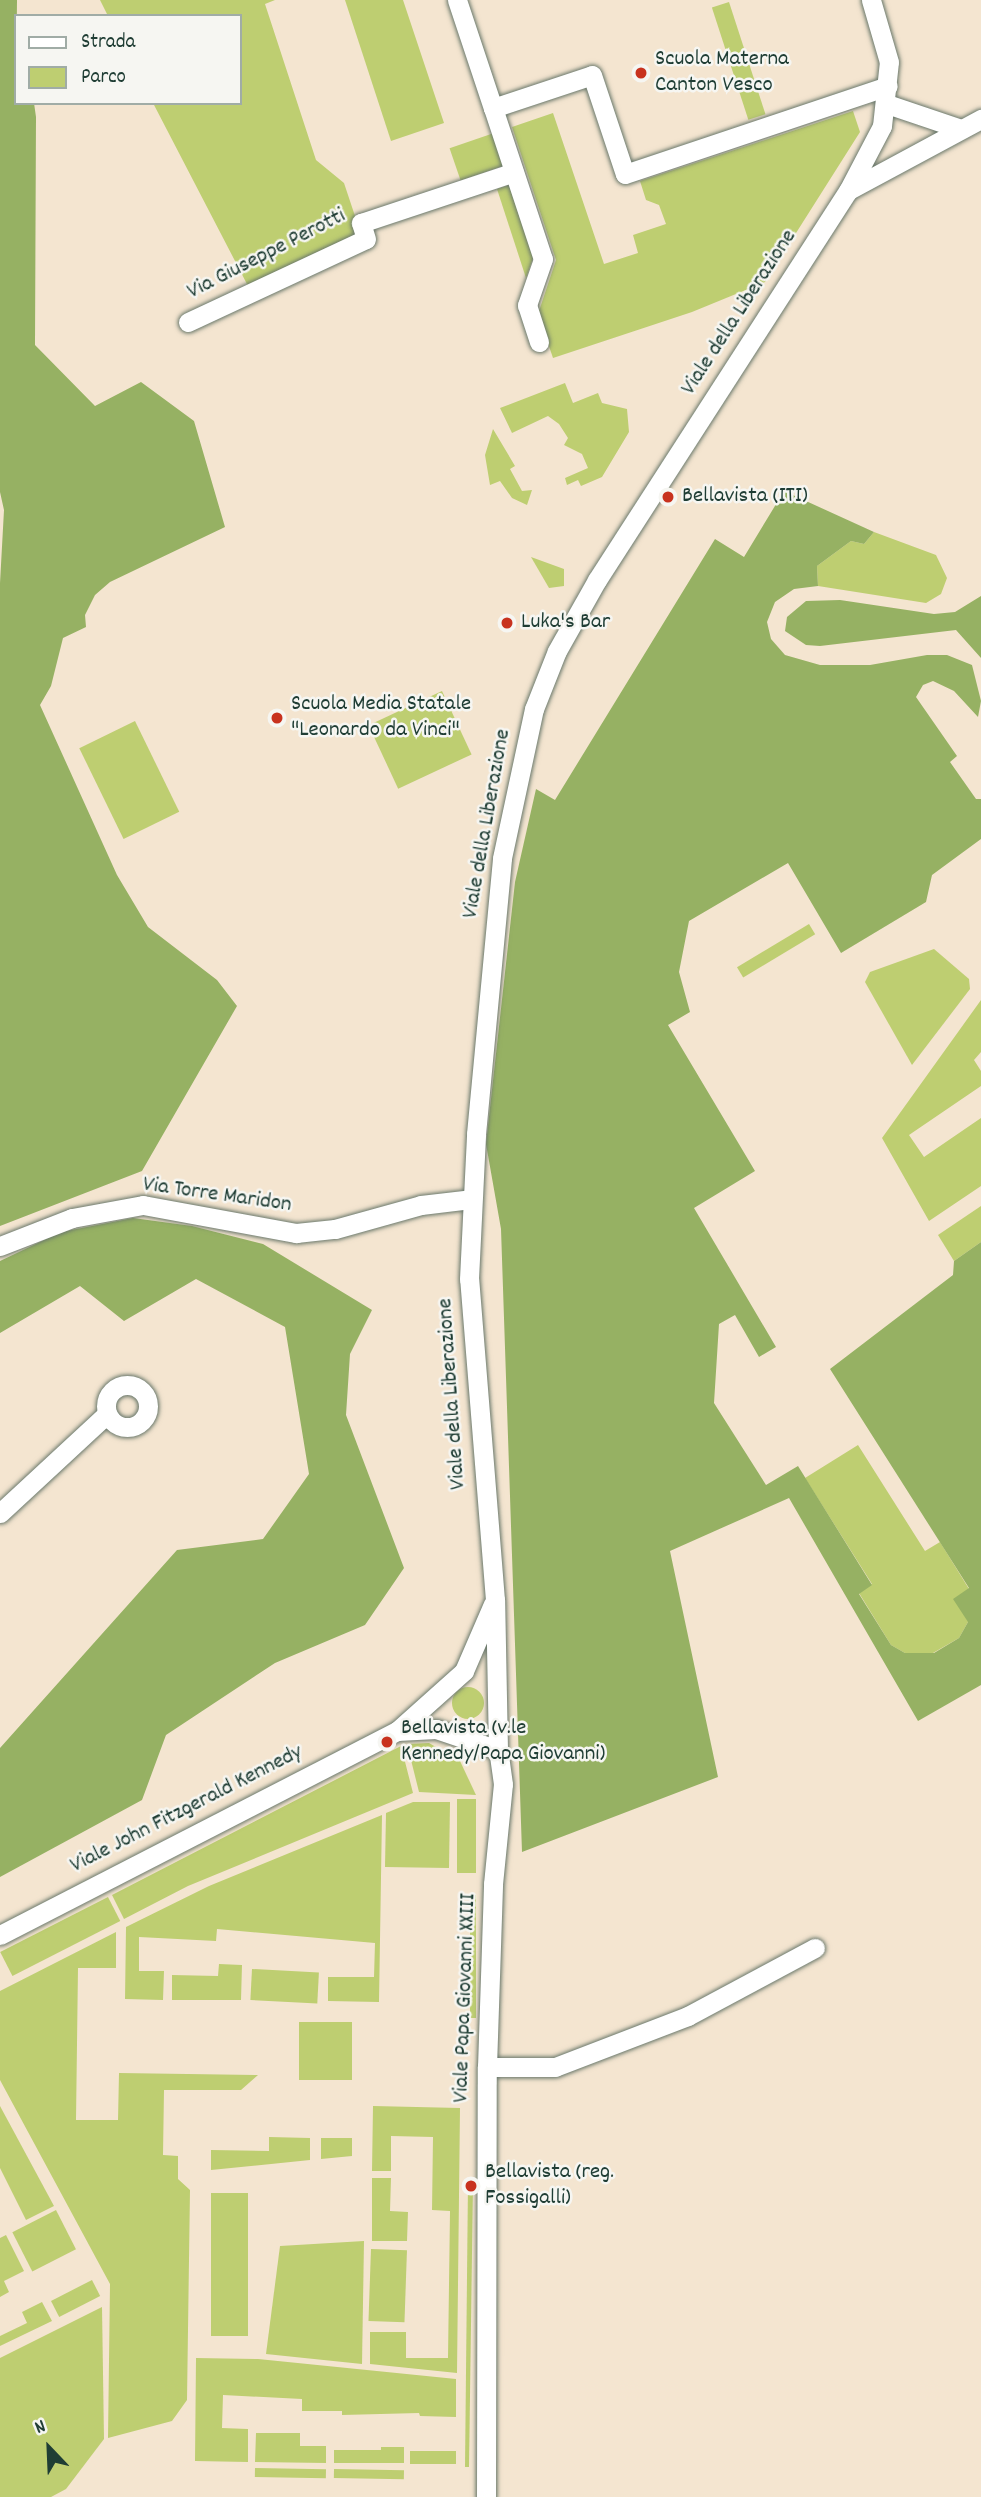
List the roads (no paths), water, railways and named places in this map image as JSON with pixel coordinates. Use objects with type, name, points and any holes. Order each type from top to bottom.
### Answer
[{"type":"street","points":[[457,0],[543,259],[527,305],[539,342]]},
{"type":"street","name":"Viale della Liberazione","points":[[486,1503],[469,1279],[471,1199],[502,858],[534,709],[557,651],[597,580],[848,191],[882,127],[889,62],[871,0]]},
{"type":"street","points":[[493,108],[592,75],[625,174],[887,95],[958,128]]},
{"type":"street","points":[[848,191],[958,128],[981,119]]},
{"type":"street","name":"Via Giuseppe Perotti","points":[[188,322],[366,239],[361,223],[514,172]]},
{"type":"street","name":"Via Torre Maridon","points":[[0,1246],[72,1218],[143,1205],[296,1233],[335,1229],[421,1205],[471,1199]]},
{"type":"street","points":[[0,1513],[107,1414]]},
{"type":"street","name":"Viale Papa Giovanni XXIII","points":[[486,1503],[495,1600],[498,1750],[503,1798],[493,1884],[487,2067],[486,2497]]},
{"type":"street","name":"Viale John Fitzgerald Kennedy","points":[[0,1935],[397,1731],[464,1671],[495,1600]]},
{"type":"street","name":"Viale John Fitzgerald Kennedy","points":[[397,1731],[436,1729],[498,1750]]},
{"type":"street","points":[[487,2067],[555,2067],[688,2016],[815,1948]]},
{"type":"place","name":"Scuola Materna Canton Vesco","points":[[641,73]]},
{"type":"place","name":"Bellavista (ITI)","points":[[668,497]]},
{"type":"place","name":"Luka's Bar","points":[[507,623]]},
{"type":"place","name":"Scuola Media Statale \"Leonardo da Vinci\"","points":[[277,718]]},
{"type":"place","name":"Bellavista (v.le Kennedy/Papa Giovanni)","points":[[387,1742]]},
{"type":"place","name":"Bellavista (reg. Fossigalli)","points":[[471,2186]]}]
